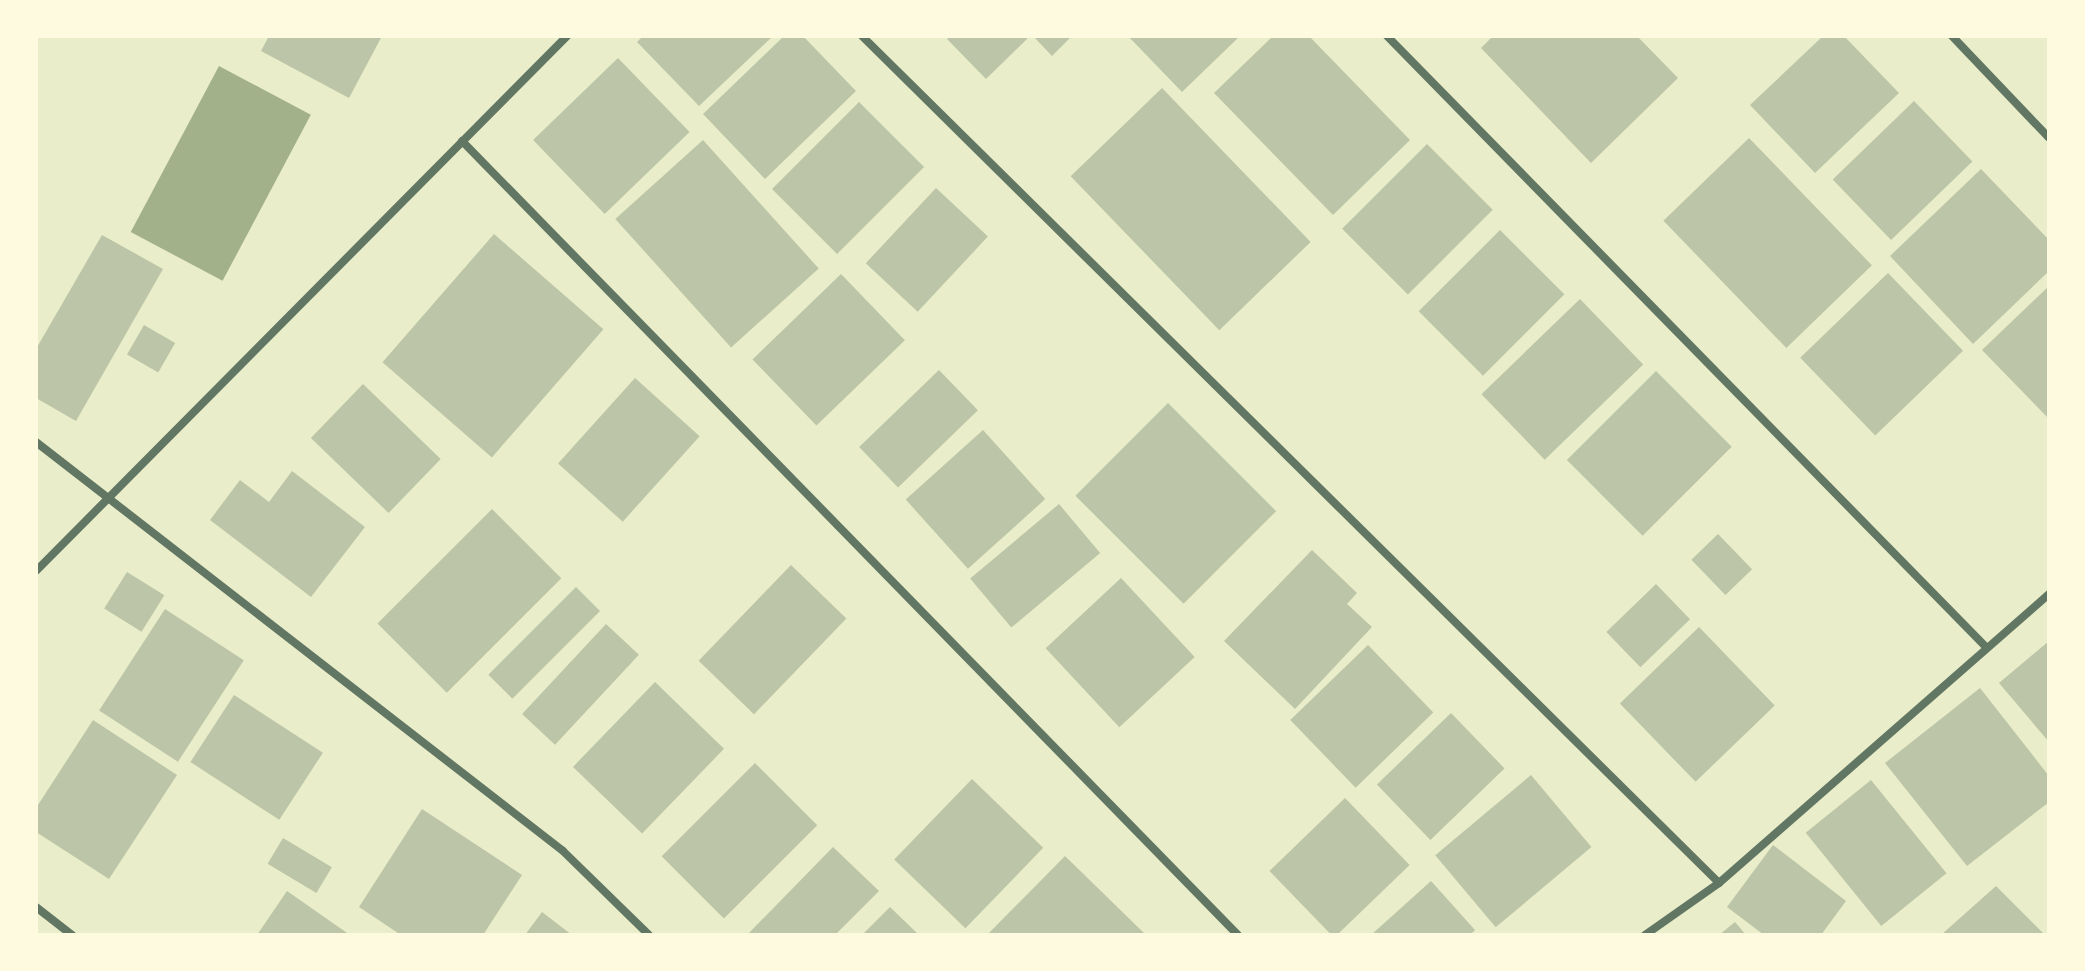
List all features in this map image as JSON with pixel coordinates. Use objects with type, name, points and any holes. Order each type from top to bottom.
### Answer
[{"type":"street","points":[[36,571],[106,497],[567,36]]},
{"type":"street","points":[[862,36],[1719,883]]},
{"type":"street","points":[[1387,36],[1986,647]]},
{"type":"street","points":[[1952,36],[2049,138]]},
{"type":"street","points":[[462,141],[1238,935]]},
{"type":"street","points":[[36,442],[563,851],[649,935]]},
{"type":"street","points":[[1645,935],[1719,883],[2049,594]]},
{"type":"street","points":[[36,907],[72,935]]},
{"type":"shaded area","points":[[219,66],[311,115],[223,281],[131,232]]},
{"type":"building","points":[[269,36],[382,36],[349,98],[261,51]]},
{"type":"building","points":[[643,36],[773,36],[699,106],[637,42]]},
{"type":"building","points":[[784,36],[803,36],[856,91],[765,179],[703,114]]},
{"type":"building","points":[[951,36],[1030,36],[986,79],[947,39]]},
{"type":"building","points":[[1033,36],[1072,36],[1052,56]]},
{"type":"building","points":[[1128,36],[1240,36],[1182,92]]},
{"type":"building","points":[[1273,36],[1309,36],[1410,140],[1333,215],[1214,93]]},
{"type":"building","points":[[1493,36],[1637,36],[1678,78],[1591,163],[1481,48]]},
{"type":"building","points":[[1823,36],[1844,36],[1899,93],[1815,173],[1750,105]]},
{"type":"building","points":[[618,58],[690,132],[605,214],[533,140]]},
{"type":"building","points":[[1162,88],[1311,242],[1219,330],[1071,176]]},
{"type":"building","points":[[1914,101],[1972,161],[1891,240],[1833,179]]},
{"type":"building","points":[[859,102],[924,167],[837,254],[772,189]]},
{"type":"building","points":[[1749,138],[1872,265],[1786,348],[1663,221]]},
{"type":"building","points":[[703,140],[819,269],[731,348],[615,219]]},
{"type":"building","points":[[1427,144],[1493,210],[1408,295],[1342,229]]},
{"type":"building","points":[[1981,169],[2049,240],[2049,271],[1973,344],[1890,256]]},
{"type":"building","points":[[936,188],[988,236],[918,312],[866,263]]},
{"type":"building","points":[[1500,230],[1564,294],[1483,376],[1419,311]]},
{"type":"building","points":[[494,234],[603,329],[492,457],[382,362]]},
{"type":"building","points":[[102,235],[163,269],[76,421],[36,398],[36,349]]},
{"type":"building","points":[[1888,273],[1963,351],[1875,435],[1800,358]]},
{"type":"building","points":[[841,274],[905,340],[816,426],[753,359]]},
{"type":"building","points":[[2049,286],[2049,419],[1982,350]]},
{"type":"building","points":[[1580,299],[1643,364],[1545,460],[1481,394]]},
{"type":"building","points":[[144,325],[175,343],[158,372],[127,354]]},
{"type":"building","points":[[939,370],[978,410],[898,487],[859,447]]},
{"type":"building","points":[[1656,371],[1732,447],[1643,536],[1567,460]]},
{"type":"building","points":[[635,378],[700,436],[623,522],[558,463]]},
{"type":"building","points":[[363,384],[441,459],[389,513],[311,438]]},
{"type":"building","points":[[1168,403],[1276,511],[1184,604],[1075,496]]},
{"type":"building","points":[[983,430],[1045,499],[968,569],[906,500]]},
{"type":"building","points":[[292,471],[365,527],[311,597],[210,520],[240,480],[269,502]]},
{"type":"building","points":[[1059,504],[1100,553],[1011,628],[970,579]]},
{"type":"building","points":[[492,509],[561,578],[447,693],[377,624]]},
{"type":"building","points":[[1718,534],[1752,569],[1725,595],[1691,560]]},
{"type":"building","points":[[1312,550],[1357,593],[1347,604],[1372,627],[1295,709],[1224,641]]},
{"type":"building","points":[[791,565],[846,618],[754,714],[699,661]]},
{"type":"building","points":[[127,572],[164,595],[142,632],[104,608]]},
{"type":"building","points":[[1121,578],[1195,657],[1119,727],[1046,648]]},
{"type":"building","points":[[1656,584],[1690,619],[1640,667],[1606,632]]},
{"type":"building","points":[[576,587],[600,611],[512,699],[488,675]]},
{"type":"building","points":[[165,609],[244,660],[178,762],[99,710]]},
{"type":"building","points":[[606,624],[639,655],[555,745],[522,714]]},
{"type":"building","points":[[1699,627],[1775,705],[1696,782],[1620,703]]},
{"type":"building","points":[[2049,641],[2049,742],[1999,683]]},
{"type":"building","points":[[1368,645],[1433,713],[1356,788],[1290,720]]},
{"type":"building","points":[[655,682],[724,749],[642,834],[573,767]]},
{"type":"building","points":[[1980,688],[2049,776],[2049,802],[1967,866],[1885,763]]},
{"type":"building","points":[[234,695],[323,753],[279,820],[190,762]]},
{"type":"building","points":[[1451,713],[1504,768],[1430,840],[1377,785]]},
{"type":"building","points":[[93,720],[177,775],[109,879],[36,832],[36,808]]},
{"type":"building","points":[[755,763],[817,825],[724,919],[662,856]]},
{"type":"building","points":[[1531,775],[1591,847],[1496,927],[1435,855]]},
{"type":"building","points":[[972,779],[1043,848],[965,928],[894,860]]},
{"type":"building","points":[[1871,780],[1947,873],[1881,926],[1806,833]]},
{"type":"building","points":[[1345,798],[1410,865],[1337,935],[1331,935],[1269,871]]},
{"type":"building","points":[[422,809],[522,875],[483,935],[401,935],[359,907]]},
{"type":"building","points":[[283,838],[332,867],[316,893],[268,864]]},
{"type":"building","points":[[1773,845],[1846,901],[1821,935],[1764,935],[1727,907]]},
{"type":"building","points":[[833,847],[879,891],[835,935],[747,935]]},
{"type":"building","points":[[1065,856],[1146,935],[987,935]]},
{"type":"building","points":[[1431,881],[1475,930],[1470,935],[1371,935]]},
{"type":"building","points":[[1996,886],[2045,935],[1941,935]]},
{"type":"building","points":[[287,891],[350,935],[257,935]]},
{"type":"building","points":[[890,907],[919,935],[862,935]]},
{"type":"building","points":[[542,912],[572,935],[525,935]]},
{"type":"building","points":[[1735,922],[1746,935],[1719,935]]}]
